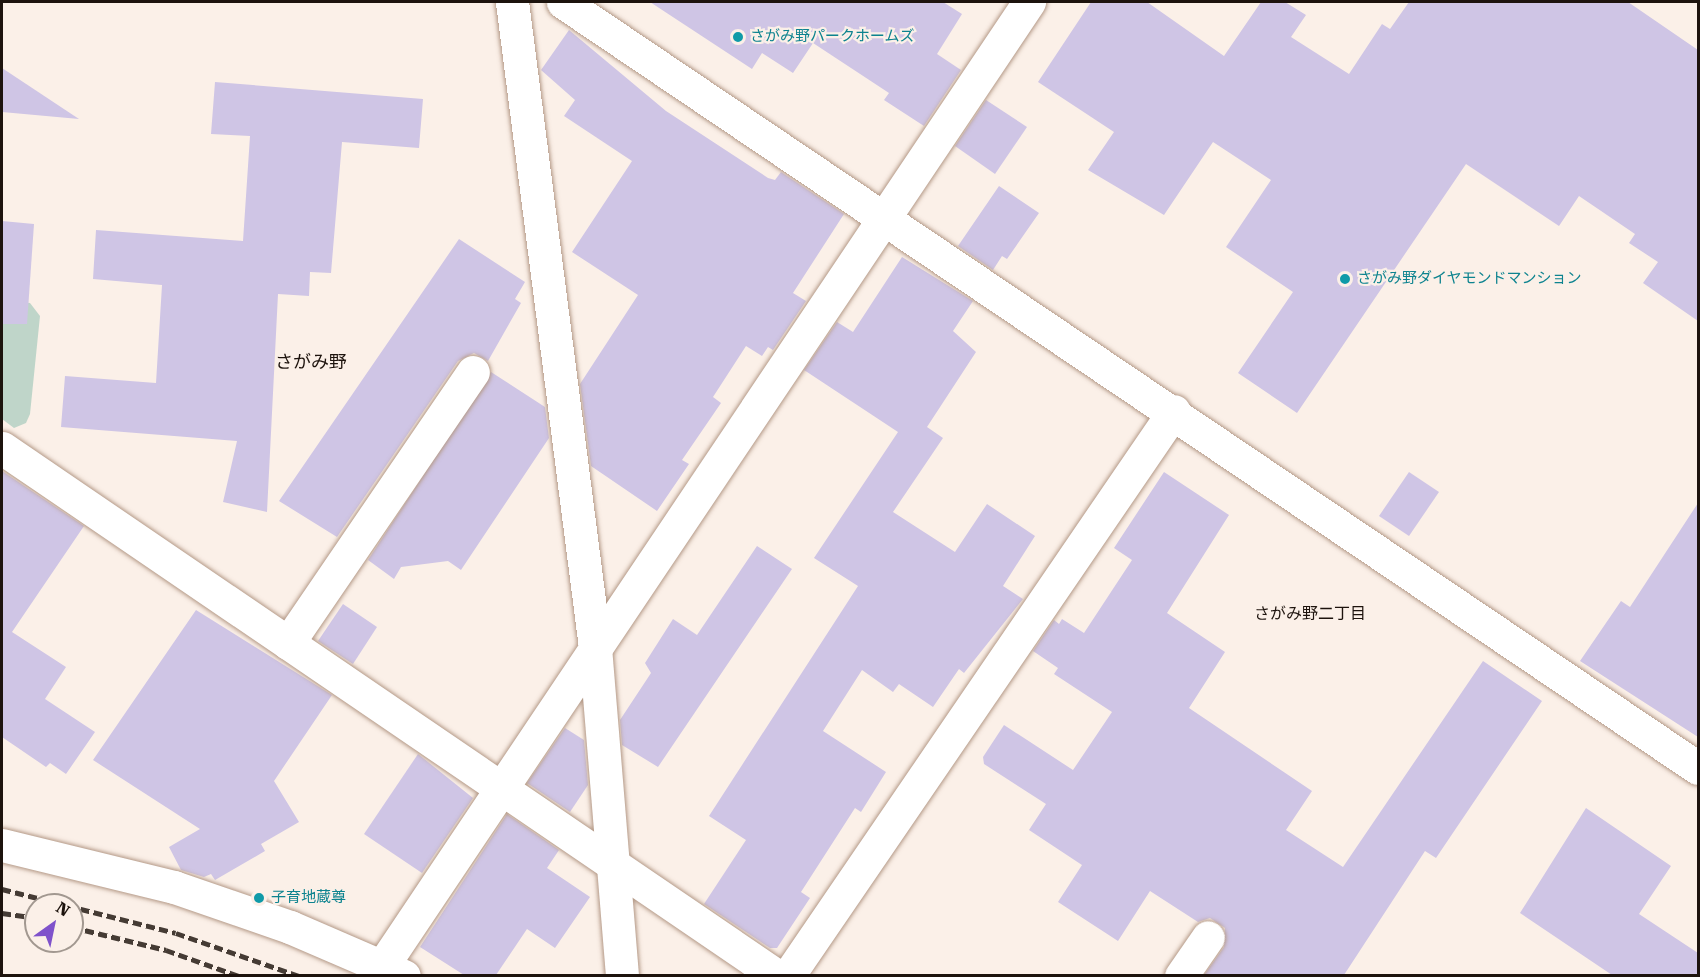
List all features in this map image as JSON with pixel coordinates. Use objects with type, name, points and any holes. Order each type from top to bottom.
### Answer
[{"type":"street","points":[[512,2],[595,647],[622,975]]},
{"type":"street","points":[[563,2],[884,214],[1698,768]]},
{"type":"street","points":[[2,845],[174,887],[393,970],[502,786],[884,214],[1029,2]]},
{"type":"street","points":[[288,643],[472,372]]},
{"type":"street","points":[[788,975],[1174,411]]},
{"type":"street","points":[[2,448],[777,975]]},
{"type":"street","points":[[1180,975],[1208,937]]},
{"type":"green space","points":[[2,300],[30,303],[40,316],[30,414],[26,423],[14,428],[2,419]]},
{"type":"building","points":[[650,2],[943,2],[962,14],[937,54],[961,70],[924,126],[884,100],[889,93],[813,43],[793,73],[762,53],[752,69]]},
{"type":"building","points":[[1091,2],[1147,2],[1224,56],[1261,2],[1285,2],[1306,15],[1291,37],[1349,74],[1382,24],[1390,29],[1409,2],[1628,2],[1698,50],[1698,321],[1643,283],[1658,262],[1629,243],[1635,234],[1579,196],[1559,226],[1466,164],[1297,413],[1238,373],[1293,292],[1226,247],[1271,180],[1213,142],[1164,215],[1088,170],[1114,132],[1038,82]]},
{"type":"building","points":[[569,30],[666,111],[768,178],[775,180],[781,172],[844,214],[793,293],[806,301],[773,350],[768,347],[762,356],[746,346],[713,397],[721,403],[682,460],[689,464],[657,511],[591,466],[580,384],[638,295],[572,252],[632,161],[564,116],[575,100],[541,70]]},
{"type":"building","points":[[2,68],[79,119],[2,112]]},
{"type":"building","points":[[215,82],[423,99],[419,148],[342,142],[331,273],[310,272],[309,296],[278,294],[267,512],[223,502],[237,441],[61,427],[65,376],[156,383],[162,285],[93,279],[96,230],[243,241],[250,136],[211,134]]},
{"type":"building","points":[[986,100],[1027,127],[995,174],[955,146]]},
{"type":"building","points":[[999,186],[1039,213],[1007,259],[1002,256],[993,270],[958,246]]},
{"type":"building","points":[[2,221],[34,224],[27,324],[2,324]]},
{"type":"building","points":[[459,239],[525,282],[515,299],[521,303],[488,361],[474,353],[458,361],[337,537],[279,501]]},
{"type":"building","points":[[902,257],[973,301],[953,331],[976,352],[927,427],[943,438],[893,512],[955,552],[987,504],[1035,536],[1003,586],[1023,599],[964,673],[959,669],[933,707],[899,684],[893,692],[862,670],[823,731],[886,772],[861,812],[855,808],[801,892],[810,898],[777,948],[770,948],[704,904],[746,840],[709,816],[858,586],[814,558],[898,432],[804,370],[837,322],[853,332]]},
{"type":"building","points":[[491,372],[545,407],[549,438],[461,570],[448,561],[401,567],[394,579],[368,560]]},
{"type":"building","points":[[2,471],[84,526],[12,632],[66,667],[45,699],[95,732],[66,774],[50,763],[46,767],[2,737]]},
{"type":"building","points":[[1164,472],[1229,515],[1167,613],[1225,652],[1189,708],[1312,791],[1286,830],[1343,867],[1483,661],[1542,701],[1436,858],[1425,851],[1344,975],[1204,975],[1224,947],[1225,928],[1210,918],[1198,922],[1150,891],[1118,941],[1058,902],[1082,865],[1029,830],[1046,804],[984,764],[983,757],[1004,725],[1073,770],[1112,712],[1054,674],[1058,668],[1033,651],[1054,620],[1059,624],[1062,619],[1084,633],[1132,560],[1114,548]]},
{"type":"building","points":[[1409,472],[1439,492],[1409,536],[1379,516]]},
{"type":"building","points":[[1698,503],[1698,737],[1580,661],[1621,601],[1630,607]]},
{"type":"building","points":[[757,546],[792,569],[658,767],[622,745],[620,720],[651,673],[645,663],[673,619],[697,635]]},
{"type":"building","points":[[343,604],[377,627],[353,664],[318,641]]},
{"type":"building","points":[[196,610],[332,695],[274,781],[299,822],[261,844],[265,851],[215,880],[211,874],[204,877],[181,870],[169,847],[200,829],[93,760]]},
{"type":"building","points":[[565,728],[584,740],[588,785],[570,812],[527,783]]},
{"type":"building","points":[[418,754],[473,798],[422,873],[364,834]]},
{"type":"building","points":[[1586,808],[1671,866],[1639,914],[1698,953],[1698,975],[1612,975],[1520,913]]},
{"type":"building","points":[[507,814],[559,850],[547,868],[590,897],[555,948],[527,929],[496,975],[464,975],[420,947]]},
{"type":"railway","points":[[2,889],[176,933],[299,976]]},
{"type":"railway","points":[[2,913],[24,916]]},
{"type":"railway","points":[[84,930],[166,950],[239,976]]},
{"type":"place","name":"さがみ野パークホームズ","points":[[738,37]]},
{"type":"place","name":"さがみ野ダイヤモンドマンション","points":[[1345,279]]},
{"type":"place","name":"子育地蔵尊","points":[[259,898]]},
{"type":"district","name":"さがみ野","points":[[311,362]]},
{"type":"district","name":"さがみ野二丁目","points":[[1310,614]]}]
